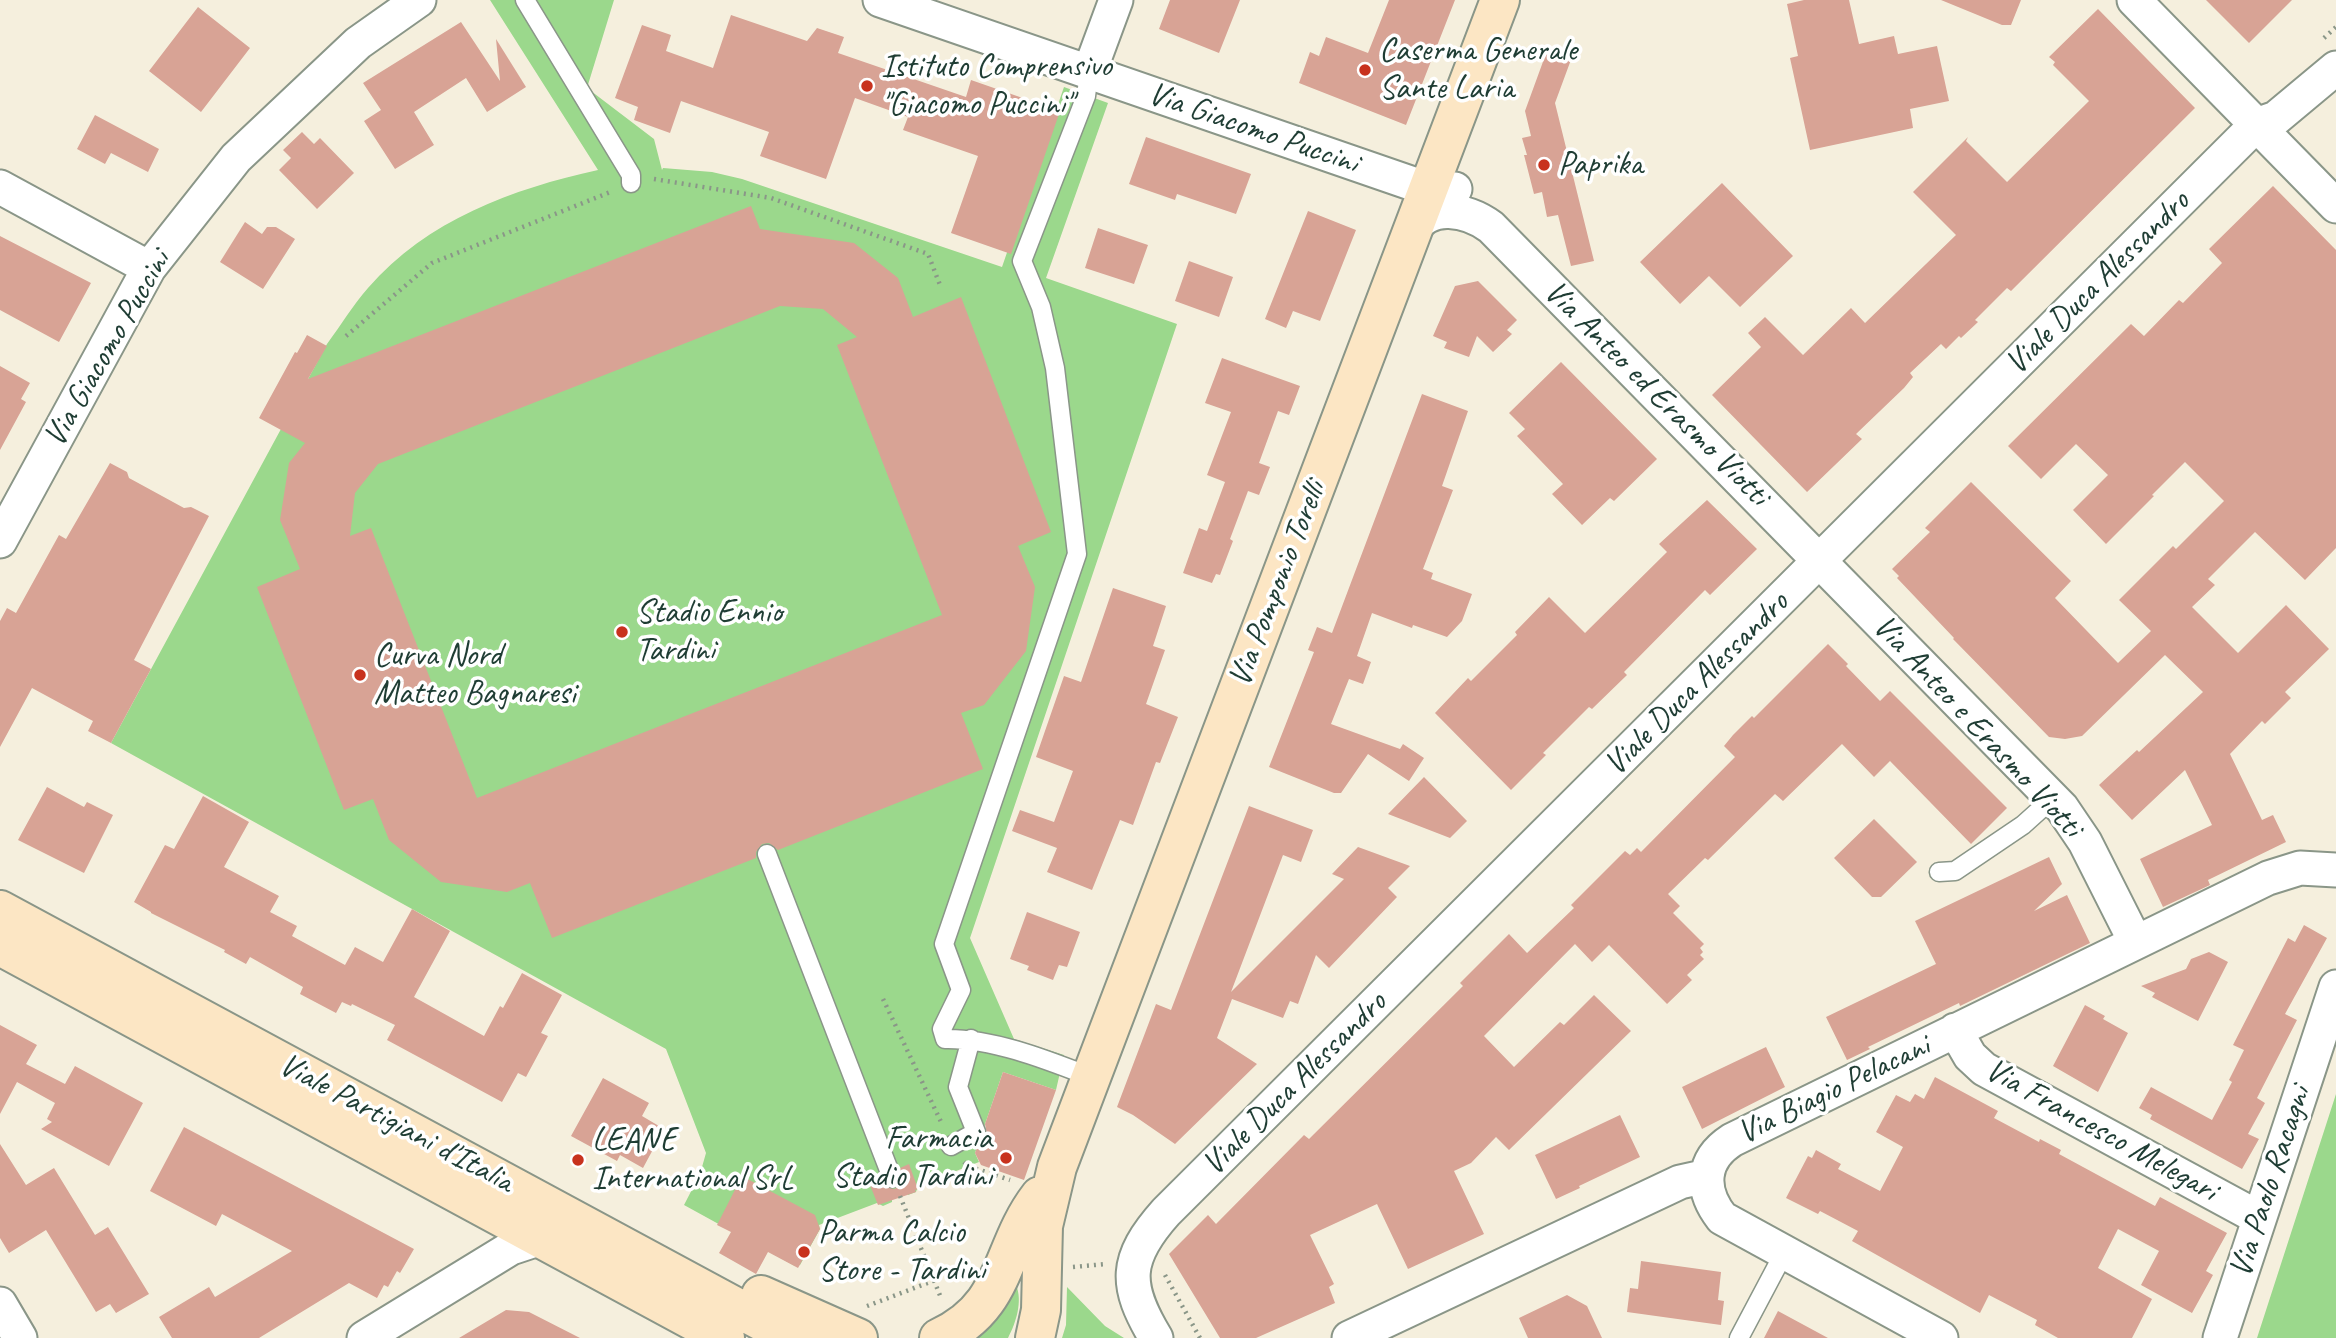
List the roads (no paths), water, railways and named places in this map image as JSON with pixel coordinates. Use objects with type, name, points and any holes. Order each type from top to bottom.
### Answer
[{"type":"main road","name":"Via Pomponio Torelli","points":[[947,1334],[965,1324],[982,1308],[994,1290],[1023,1268],[1043,1226],[1057,1167],[1500,0]]},
{"type":"main road","name":"Viale Partigiani d'Italia","points":[[0,910],[793,1338]]},
{"type":"main road","name":"Viale Partigiani d'Italia","points":[[0,946],[725,1338]]},
{"type":"main road","name":"Via Pomponio Torelli","points":[[1023,1268],[1041,1310],[1035,1338]]},
{"type":"main road","points":[[683,1279],[716,1292],[758,1294],[861,1322]]},
{"type":"street","name":"Via Giacomo Puccini","points":[[0,541],[149,268],[236,158],[358,43],[419,0]]},
{"type":"street","name":"Via Giacomo Puccini","points":[[880,0],[1428,189]]},
{"type":"street","points":[[1089,73],[1116,0]]},
{"type":"street","points":[[2134,0],[2336,206]]},
{"type":"street","name":"Viale Duca Alessandro","points":[[1156,1338],[1138,1302],[1133,1271],[1136,1252],[1158,1221],[2256,125],[2276,118],[2336,68]]},
{"type":"street","name":"Via Anteo ed Erasmo Viotti","points":[[1455,119],[1451,140],[1453,155],[1484,214]]},
{"type":"street","points":[[0,187],[149,268]]},
{"type":"street","name":"Via Anteo ed Erasmo Viotti","points":[[1428,189],[1455,189],[1484,214],[1820,561]]},
{"type":"street","name":"Via Anteo ed Erasmo Viotti","points":[[1412,232],[1426,216],[1451,211],[1468,215],[1484,214]]},
{"type":"street","name":"Via Anteo e Erasmo Viotti","points":[[1820,561],[2053,798],[2078,831],[2135,942]]},
{"type":"street","name":"Via Biagio Pelacani","points":[[1349,1338],[1680,1182],[1707,1176],[1715,1155],[1732,1140],[2278,874],[2300,868],[2336,870]]},
{"type":"street","name":"Via Paolo Racagni","points":[[2220,1338],[2336,987]]},
{"type":"street","name":"Via Francesco Melegari","points":[[1955,1030],[1970,1056],[1983,1069],[2259,1218]]},
{"type":"street","points":[[1707,1176],[1709,1199],[1722,1218],[1941,1338]]},
{"type":"street","points":[[365,1338],[511,1248],[541,1238]]},
{"type":"street","points":[[0,1304],[20,1338]]},
{"type":"lane","points":[[525,0],[631,175],[631,183]]},
{"type":"lane","points":[[1089,73],[1086,96],[1021,261],[1041,307],[1055,368],[1077,554],[944,944],[961,990],[942,1029],[945,1039],[971,1039],[1062,1065],[1091,1077]]},
{"type":"lane","points":[[1939,873],[1955,871],[2023,825],[2053,798]]},
{"type":"lane","points":[[767,854],[892,1178]]},
{"type":"lane","points":[[951,1146],[976,1132],[958,1087],[971,1039]]},
{"type":"lane","points":[[1739,1338],[1784,1253]]},
{"type":"place","name":"Caserma Generale Sante Laria","points":[[1365,70]]},
{"type":"place","name":"Istituto Comprensivo \"Giacomo Puccini\"","points":[[867,86]]},
{"type":"place","name":"Paprika","points":[[1544,165]]},
{"type":"place","name":"Stadio Ennio Tardini","points":[[622,632]]},
{"type":"place","name":"Curva Nord Matteo Bagnaresi","points":[[360,675]]},
{"type":"place","name":"Farmacia Stadio Tardini","points":[[1006,1158]]},
{"type":"place","name":"LEANE International SrL","points":[[578,1160]]},
{"type":"place","name":"Parma Calcio Store - Tardini","points":[[804,1252]]}]
